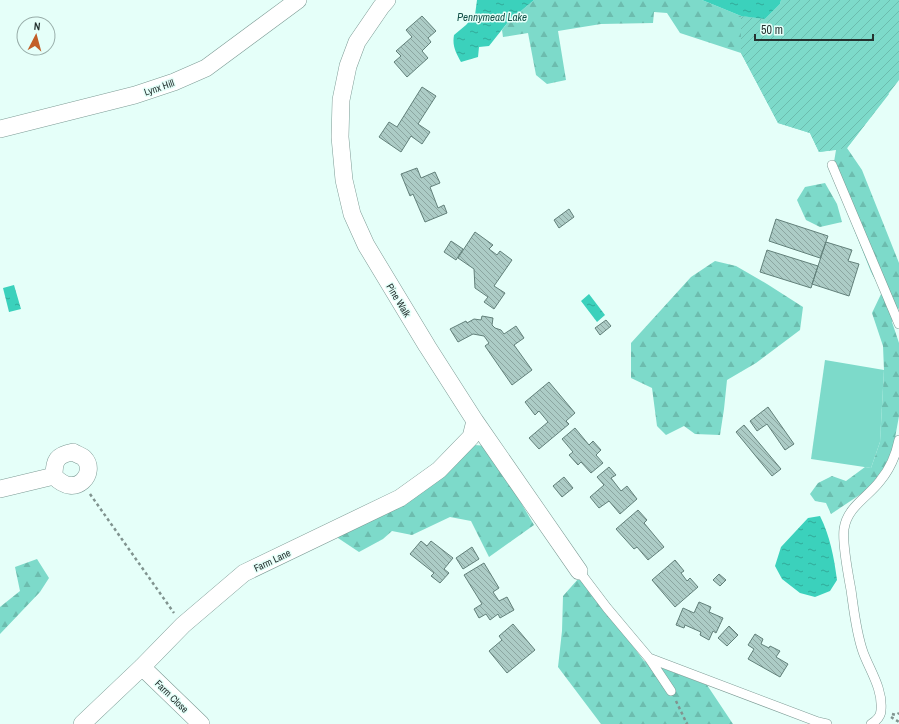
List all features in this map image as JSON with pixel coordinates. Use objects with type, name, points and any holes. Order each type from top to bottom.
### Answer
[{"type":"street","name":"Lynx Hill","points":[[0,129],[135,95],[191,75],[206,68],[298,0]]},
{"type":"street","name":"Pine Walk","points":[[388,0],[381,7],[357,42],[348,66],[341,100],[340,137],[344,180],[352,214],[366,245],[427,346],[475,421],[579,571]]},
{"type":"street","name":"Farm Lane","points":[[82,724],[142,667],[182,625],[244,573],[400,498],[439,470],[466,443],[471,437],[475,421]]},
{"type":"street","points":[[73,452],[84,458],[88,464],[88,471],[86,478],[82,482],[69,486],[63,484],[54,476],[56,460],[64,454],[73,452]]},
{"type":"street","points":[[0,489],[54,476]]},
{"type":"street","name":"Farm Close","points":[[142,667],[201,724]]},
{"type":"lane","points":[[832,165],[899,324]]},
{"type":"lane","points":[[871,724],[877,720],[882,711],[879,691],[863,652],[857,629],[844,529],[848,515],[855,506],[880,482],[890,466],[897,450],[899,440]]},
{"type":"lane","points":[[579,571],[649,658],[671,691]]},
{"type":"lane","points":[[649,658],[818,722],[827,724]]},
{"type":"path","points":[[82,482],[182,625]]},
{"type":"path","points":[[671,691],[688,724]]},
{"type":"green space","points":[[534,0],[702,0],[741,16],[765,19],[889,94],[847,148],[862,170],[899,263],[899,308],[892,322],[899,343],[899,416],[893,449],[879,478],[864,492],[831,514],[826,503],[815,501],[810,494],[818,483],[832,476],[846,481],[865,467],[871,468],[880,442],[884,370],[883,346],[872,313],[882,292],[871,272],[832,174],[836,150],[819,152],[810,133],[778,123],[741,53],[680,33],[667,13],[654,12],[653,23],[601,24],[558,31],[566,80],[547,84],[536,75],[528,33],[503,37],[502,30],[508,22]]},
{"type":"green space","points":[[781,0],[899,0],[899,80],[847,148],[819,152],[810,133],[778,123],[741,53],[741,16],[765,19],[780,4]]},
{"type":"green space","points":[[825,183],[837,204],[842,222],[820,227],[806,220],[797,200],[805,187]]},
{"type":"green space","points":[[715,261],[736,266],[803,307],[800,330],[756,363],[727,380],[720,435],[695,434],[684,426],[666,435],[657,426],[652,388],[631,378],[631,343],[691,277]]},
{"type":"green space","points":[[825,360],[884,370],[880,442],[871,468],[811,459]]},
{"type":"green space","points":[[474,445],[488,446],[534,525],[489,557],[471,521],[450,517],[412,535],[392,531],[383,539],[359,552],[338,538],[343,527]]},
{"type":"green space","points":[[37,559],[49,578],[40,592],[0,634],[0,607],[20,591],[15,567]]},
{"type":"green space","points":[[579,578],[609,614],[644,661],[707,685],[733,724],[601,724],[558,667],[562,631],[563,596]]},
{"type":"water","name":"Pennymead Lake","points":[[477,0],[534,0],[508,22],[489,46],[479,47],[478,57],[461,62],[454,46],[454,35],[475,15]]},
{"type":"water","points":[[702,0],[781,0],[780,4],[765,19],[741,16]]},
{"type":"water","points":[[14,285],[21,309],[9,312],[3,288]]},
{"type":"water","points":[[589,294],[605,315],[597,322],[581,301]]},
{"type":"water","points":[[820,516],[831,547],[837,580],[830,591],[815,597],[800,593],[782,579],[775,566],[781,547],[808,518]]},
{"type":"building","points":[[422,16],[436,31],[428,38],[431,42],[422,51],[428,58],[407,77],[394,62],[401,56],[396,51],[412,37],[406,30]]},
{"type":"building","points":[[422,87],[436,96],[418,124],[430,132],[422,144],[411,136],[401,152],[379,137],[389,122],[397,127]]},
{"type":"building","points":[[417,168],[421,178],[435,172],[440,183],[430,187],[438,208],[444,205],[447,213],[425,222],[413,194],[410,196],[401,174]]},
{"type":"building","points":[[569,209],[574,217],[559,228],[554,220]]},
{"type":"building","points":[[776,219],[828,236],[820,258],[769,241]]},
{"type":"building","points":[[475,232],[493,245],[489,249],[497,255],[500,251],[512,260],[494,286],[505,293],[494,309],[484,302],[488,297],[475,288],[474,269],[458,258]]},
{"type":"building","points":[[451,241],[463,249],[456,260],[444,252]]},
{"type":"building","points":[[826,242],[852,250],[848,261],[859,264],[849,296],[812,284]]},
{"type":"building","points":[[767,250],[818,266],[811,288],[760,272]]},
{"type":"building","points":[[482,316],[493,318],[492,325],[501,330],[504,334],[516,326],[524,338],[514,345],[532,370],[512,385],[485,346],[489,343],[484,336],[473,334],[458,342],[450,329],[466,321],[467,323],[474,319],[481,320]]},
{"type":"building","points":[[606,320],[611,326],[600,335],[595,328]]},
{"type":"building","points":[[549,382],[575,413],[566,421],[569,424],[539,449],[529,438],[548,422],[539,411],[535,415],[525,402]]},
{"type":"building","points":[[768,407],[794,444],[785,450],[767,424],[757,431],[750,421]]},
{"type":"building","points":[[744,425],[781,469],[772,476],[736,432]]},
{"type":"building","points":[[575,428],[589,445],[593,441],[601,450],[596,455],[603,463],[591,473],[581,462],[578,465],[569,455],[573,452],[562,439]]},
{"type":"building","points":[[609,467],[616,475],[611,478],[621,491],[627,486],[637,499],[620,514],[609,501],[599,508],[590,497],[604,485],[597,477]]},
{"type":"building","points":[[564,477],[573,488],[562,497],[553,486]]},
{"type":"building","points":[[638,510],[647,520],[644,523],[664,547],[648,560],[637,547],[634,549],[616,529]]},
{"type":"building","points":[[421,541],[427,546],[431,541],[453,558],[444,569],[449,573],[440,583],[431,576],[434,573],[410,554]]},
{"type":"building","points":[[472,547],[479,559],[463,569],[456,558]]},
{"type":"building","points":[[675,560],[684,571],[681,573],[687,581],[690,578],[698,587],[675,607],[652,580]]},
{"type":"building","points":[[484,563],[499,588],[493,592],[499,601],[507,597],[514,610],[500,618],[498,614],[490,620],[486,614],[479,618],[474,609],[482,604],[464,575]]},
{"type":"building","points":[[719,574],[726,580],[720,586],[713,580]]},
{"type":"building","points":[[699,602],[711,607],[709,612],[723,618],[716,633],[713,631],[709,640],[700,635],[701,632],[685,625],[684,628],[676,625],[683,608],[694,613]]},
{"type":"building","points":[[513,624],[535,650],[507,673],[489,651],[502,640],[499,636]]},
{"type":"building","points":[[729,626],[738,635],[727,646],[718,638]]},
{"type":"building","points":[[755,634],[763,639],[761,644],[769,648],[770,646],[780,651],[776,657],[788,664],[780,677],[748,659],[754,649],[748,645]]}]
